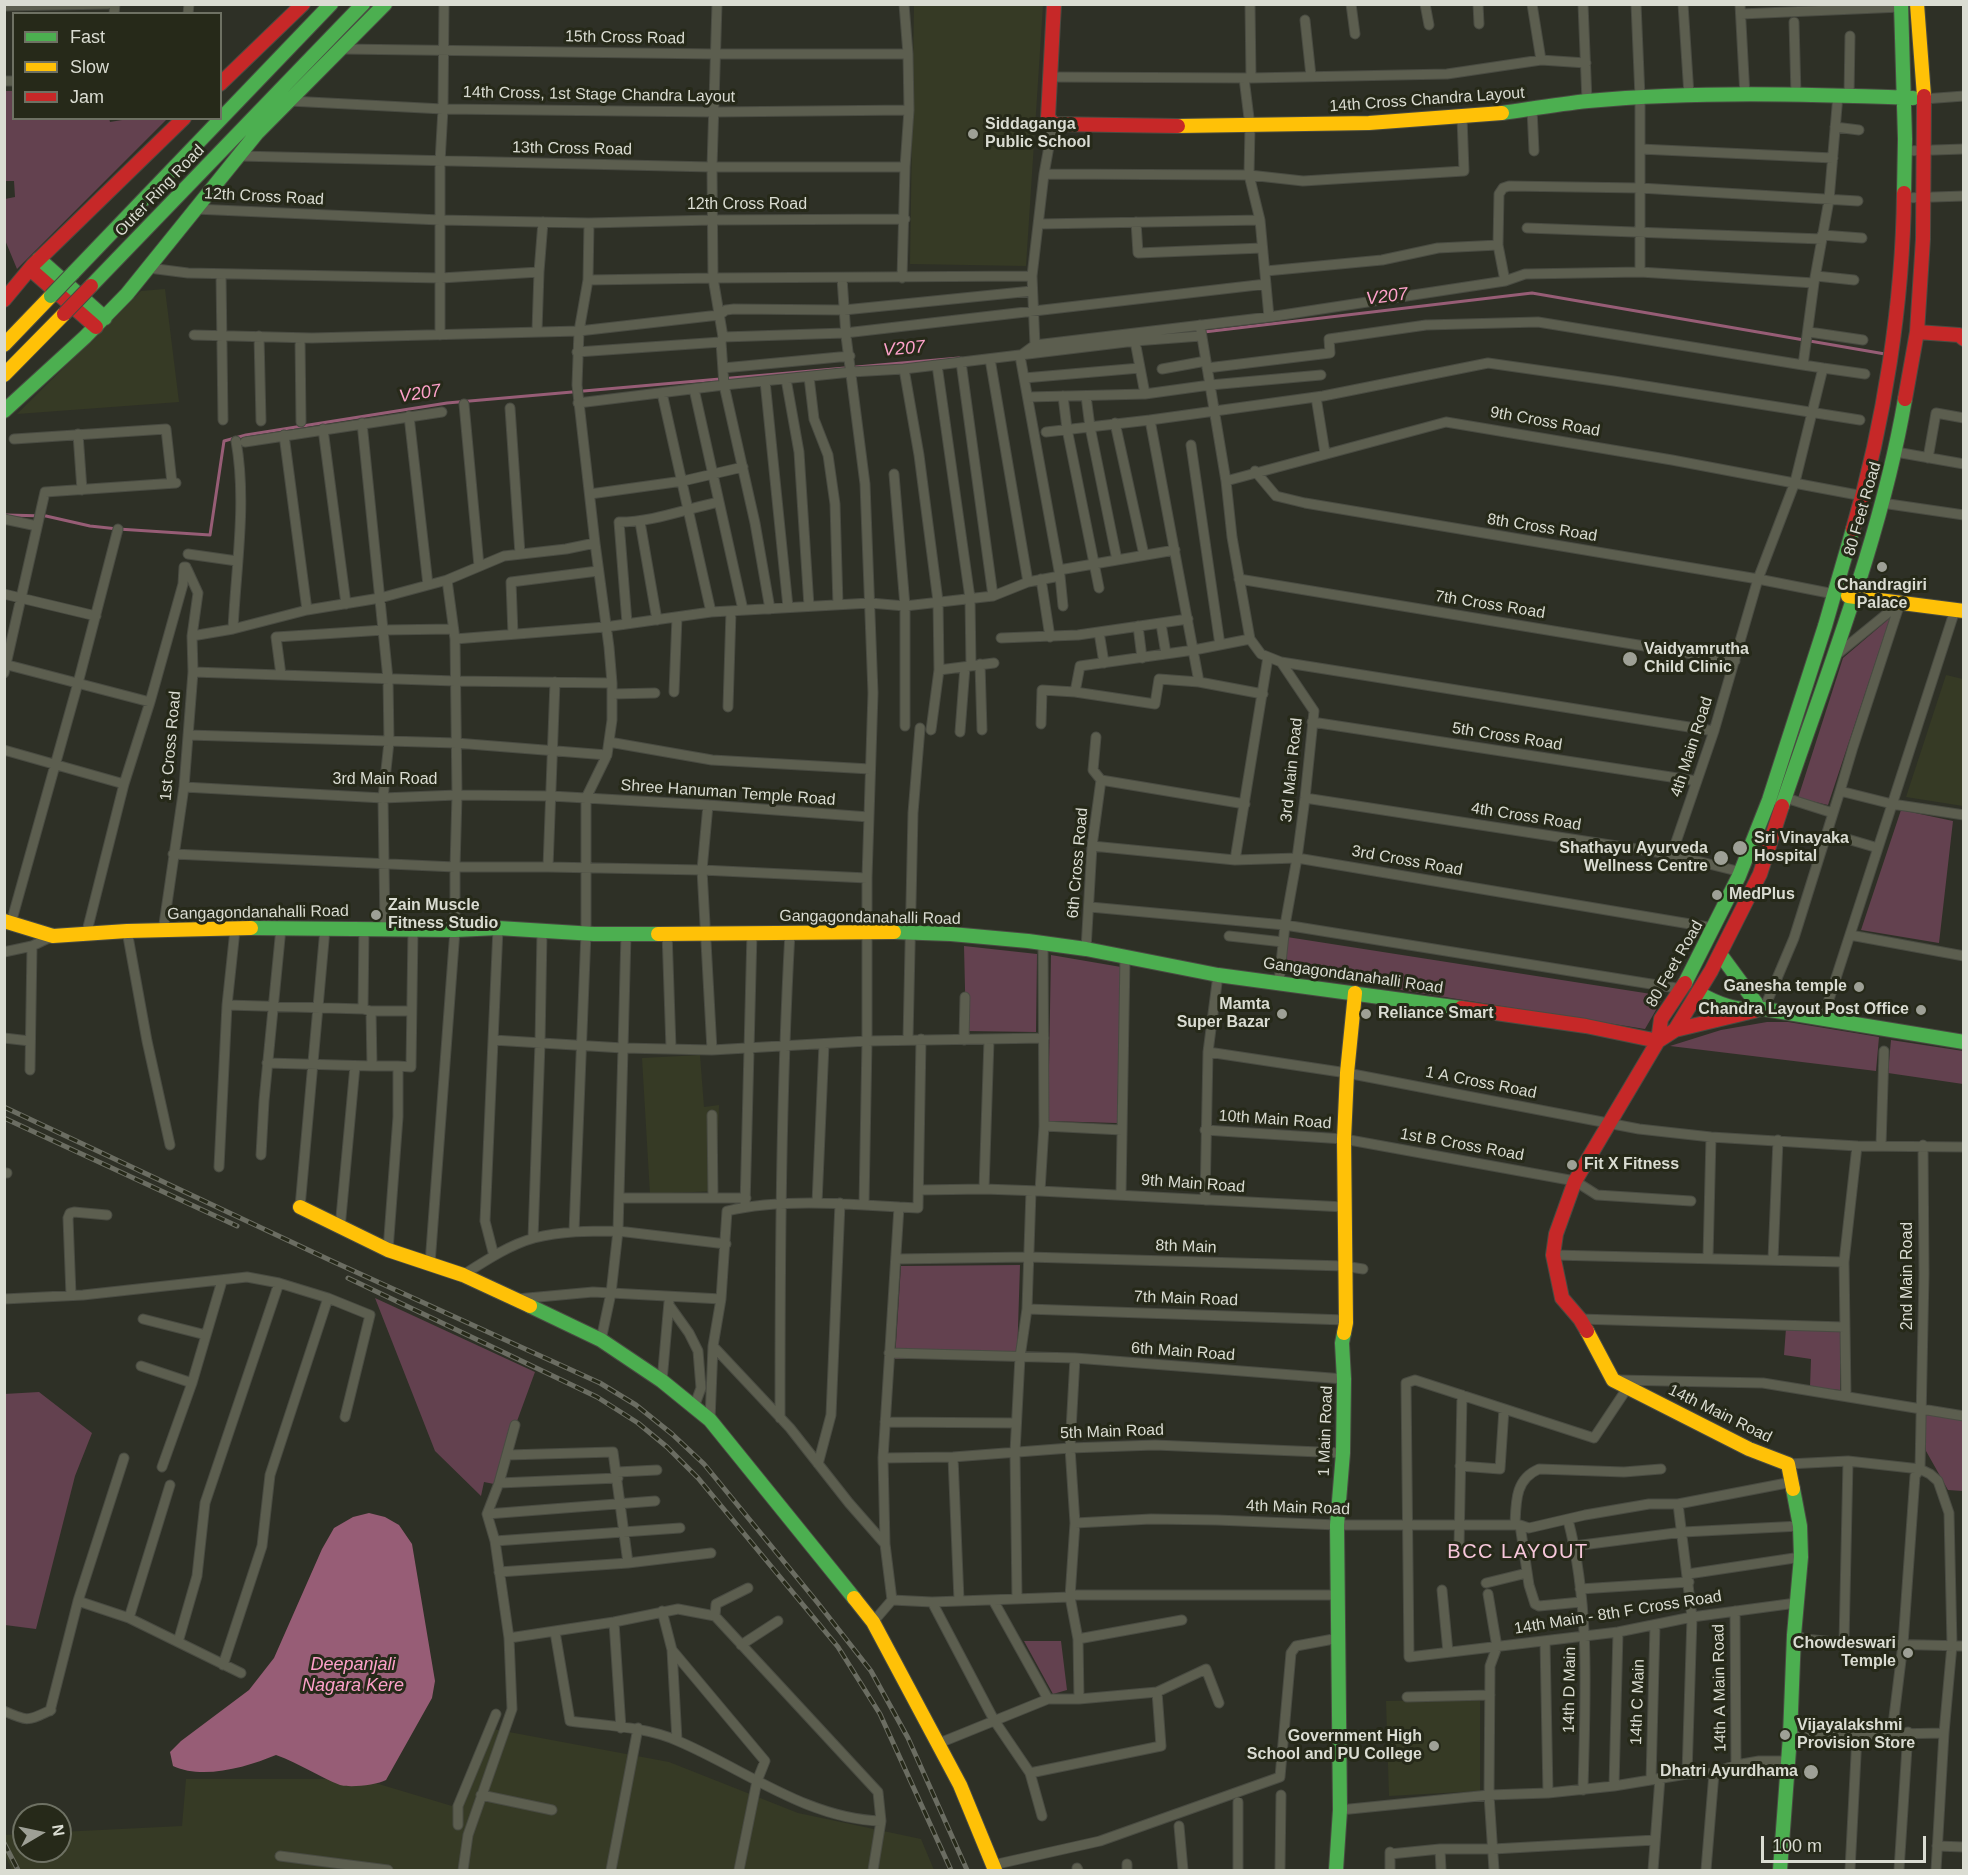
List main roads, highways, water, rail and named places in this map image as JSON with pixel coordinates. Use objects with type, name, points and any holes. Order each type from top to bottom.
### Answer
[{"type":"main road","points":[[222,82],[303,4]]},
{"type":"main road","name":"Outer Ring Road","points":[[222,118],[331,4]]},
{"type":"main road","name":"Outer Ring Road","points":[[4,375],[363,4]]},
{"type":"main road","points":[[4,411],[100,322],[150,268],[257,133],[385,4]]},
{"type":"main road","name":"14th Cross Chandra Layout","points":[[1054,4],[1048,117],[1053,124],[1250,126],[1369,123],[1462,117],[1587,100],[1689,95],[1843,95],[1924,99]]},
{"type":"main road","name":"80 Feet Road","points":[[1675,1030],[1699,993],[1760,874],[1855,597],[1896,452],[1917,332],[1923,238],[1924,99],[1917,4]]},
{"type":"main road","name":"80 Feet Road","points":[[1658,1041],[1661,1019],[1682,989],[1714,928],[1741,872],[1769,800],[1863,496],[1891,357],[1904,238],[1905,151],[1901,6]]},
{"type":"main road","points":[[4,300],[34,264],[182,120]]},
{"type":"main road","name":"Outer Ring Road","points":[[4,345],[220,120]]},
{"type":"main road","points":[[34,264],[100,322]]},
{"type":"main road","points":[[1917,332],[1959,335],[1964,339]]},
{"type":"main road","points":[[1834,594],[1959,610]]},
{"type":"main road","name":"Gangagondanahalli Road","points":[[8,922],[53,936],[128,931],[281,928],[325,930],[498,928],[542,932],[626,934],[668,932],[951,934],[1086,949],[1218,975],[1586,1026],[1658,1041]]},
{"type":"main road","points":[[1720,954],[1758,1008]]},
{"type":"main road","points":[[1682,989],[1712,993],[1758,1008],[1964,1042]]},
{"type":"main road","name":"1 Main Road","points":[[1336,1870],[1340,1810],[1337,1525],[1344,1378],[1342,1343],[1345,1320],[1344,1139],[1347,1073],[1355,993]]},
{"type":"main road","points":[[1658,1041],[1675,1030],[1758,1008]]},
{"type":"main road","name":"14th Main Road","points":[[1658,1041],[1575,1181],[1556,1234],[1553,1255],[1562,1298],[1580,1319],[1613,1380],[1749,1449],[1788,1464],[1800,1526],[1801,1557],[1796,1603],[1790,1736],[1780,1870]]},
{"type":"main road","points":[[300,1207],[388,1250],[464,1275],[601,1340],[663,1382],[710,1420],[873,1622],[960,1785],[994,1868]]},
{"type":"water","name":"Deepanjali Nagara Kere","points":[[369,1513],[385,1517],[399,1525],[412,1544],[435,1681],[432,1698],[386,1780],[363,1786],[340,1785],[276,1755],[252,1764],[211,1772],[185,1770],[173,1766],[170,1752],[181,1741],[249,1690],[274,1658],[322,1549],[334,1528],[353,1517]]},
{"type":"waterway","name":"V207","points":[[1204,332],[1532,293],[1885,354]]},
{"type":"waterway","name":"V207","points":[[6,515],[46,516],[90,526],[118,529],[210,535],[224,441],[246,435],[447,403],[959,358]]},
{"type":"railway","points":[[4,1107],[334,1262],[600,1383],[636,1405],[704,1464],[871,1671],[908,1738],[967,1870]]},
{"type":"railway","points":[[4,1118],[237,1226]]},
{"type":"railway","points":[[348,1278],[597,1397],[638,1423],[667,1447],[698,1478],[838,1647],[880,1714],[951,1870]]},
{"type":"railway","points":[[4,1843],[18,1870]]},
{"type":"place","name":"Siddaganga Public School","points":[[973,134]]},
{"type":"place","name":"Chandragiri Palace","points":[[1882,567]]},
{"type":"place","name":"Vaidyamrutha Child Clinic","points":[[1630,659]]},
{"type":"place","name":"Sri Vinayaka Hospital","points":[[1740,848]]},
{"type":"place","name":"Shathayu Ayurveda Wellness Centre","points":[[1721,858]]},
{"type":"place","name":"MedPlus","points":[[1717,895]]},
{"type":"place","name":"Zain Muscle Fitness Studio","points":[[376,915]]},
{"type":"place","name":"Ganesha temple","points":[[1859,987]]},
{"type":"place","name":"Chandra Layout Post Office","points":[[1921,1010]]},
{"type":"place","name":"Mamta Super Bazar","points":[[1282,1014]]},
{"type":"place","name":"Reliance Smart","points":[[1366,1014]]},
{"type":"place","name":"Fit X Fitness","points":[[1572,1165]]},
{"type":"place","name":"Chowdeswari Temple","points":[[1908,1653]]},
{"type":"place","name":"Vijayalakshmi Provision Store","points":[[1785,1735]]},
{"type":"place","name":"Government High School and PU College","points":[[1434,1746]]},
{"type":"place","name":"Dhatri Ayurdhama","points":[[1811,1772]]},
{"type":"district","name":"BCC LAYOUT","points":[[1518,1552]]}]
